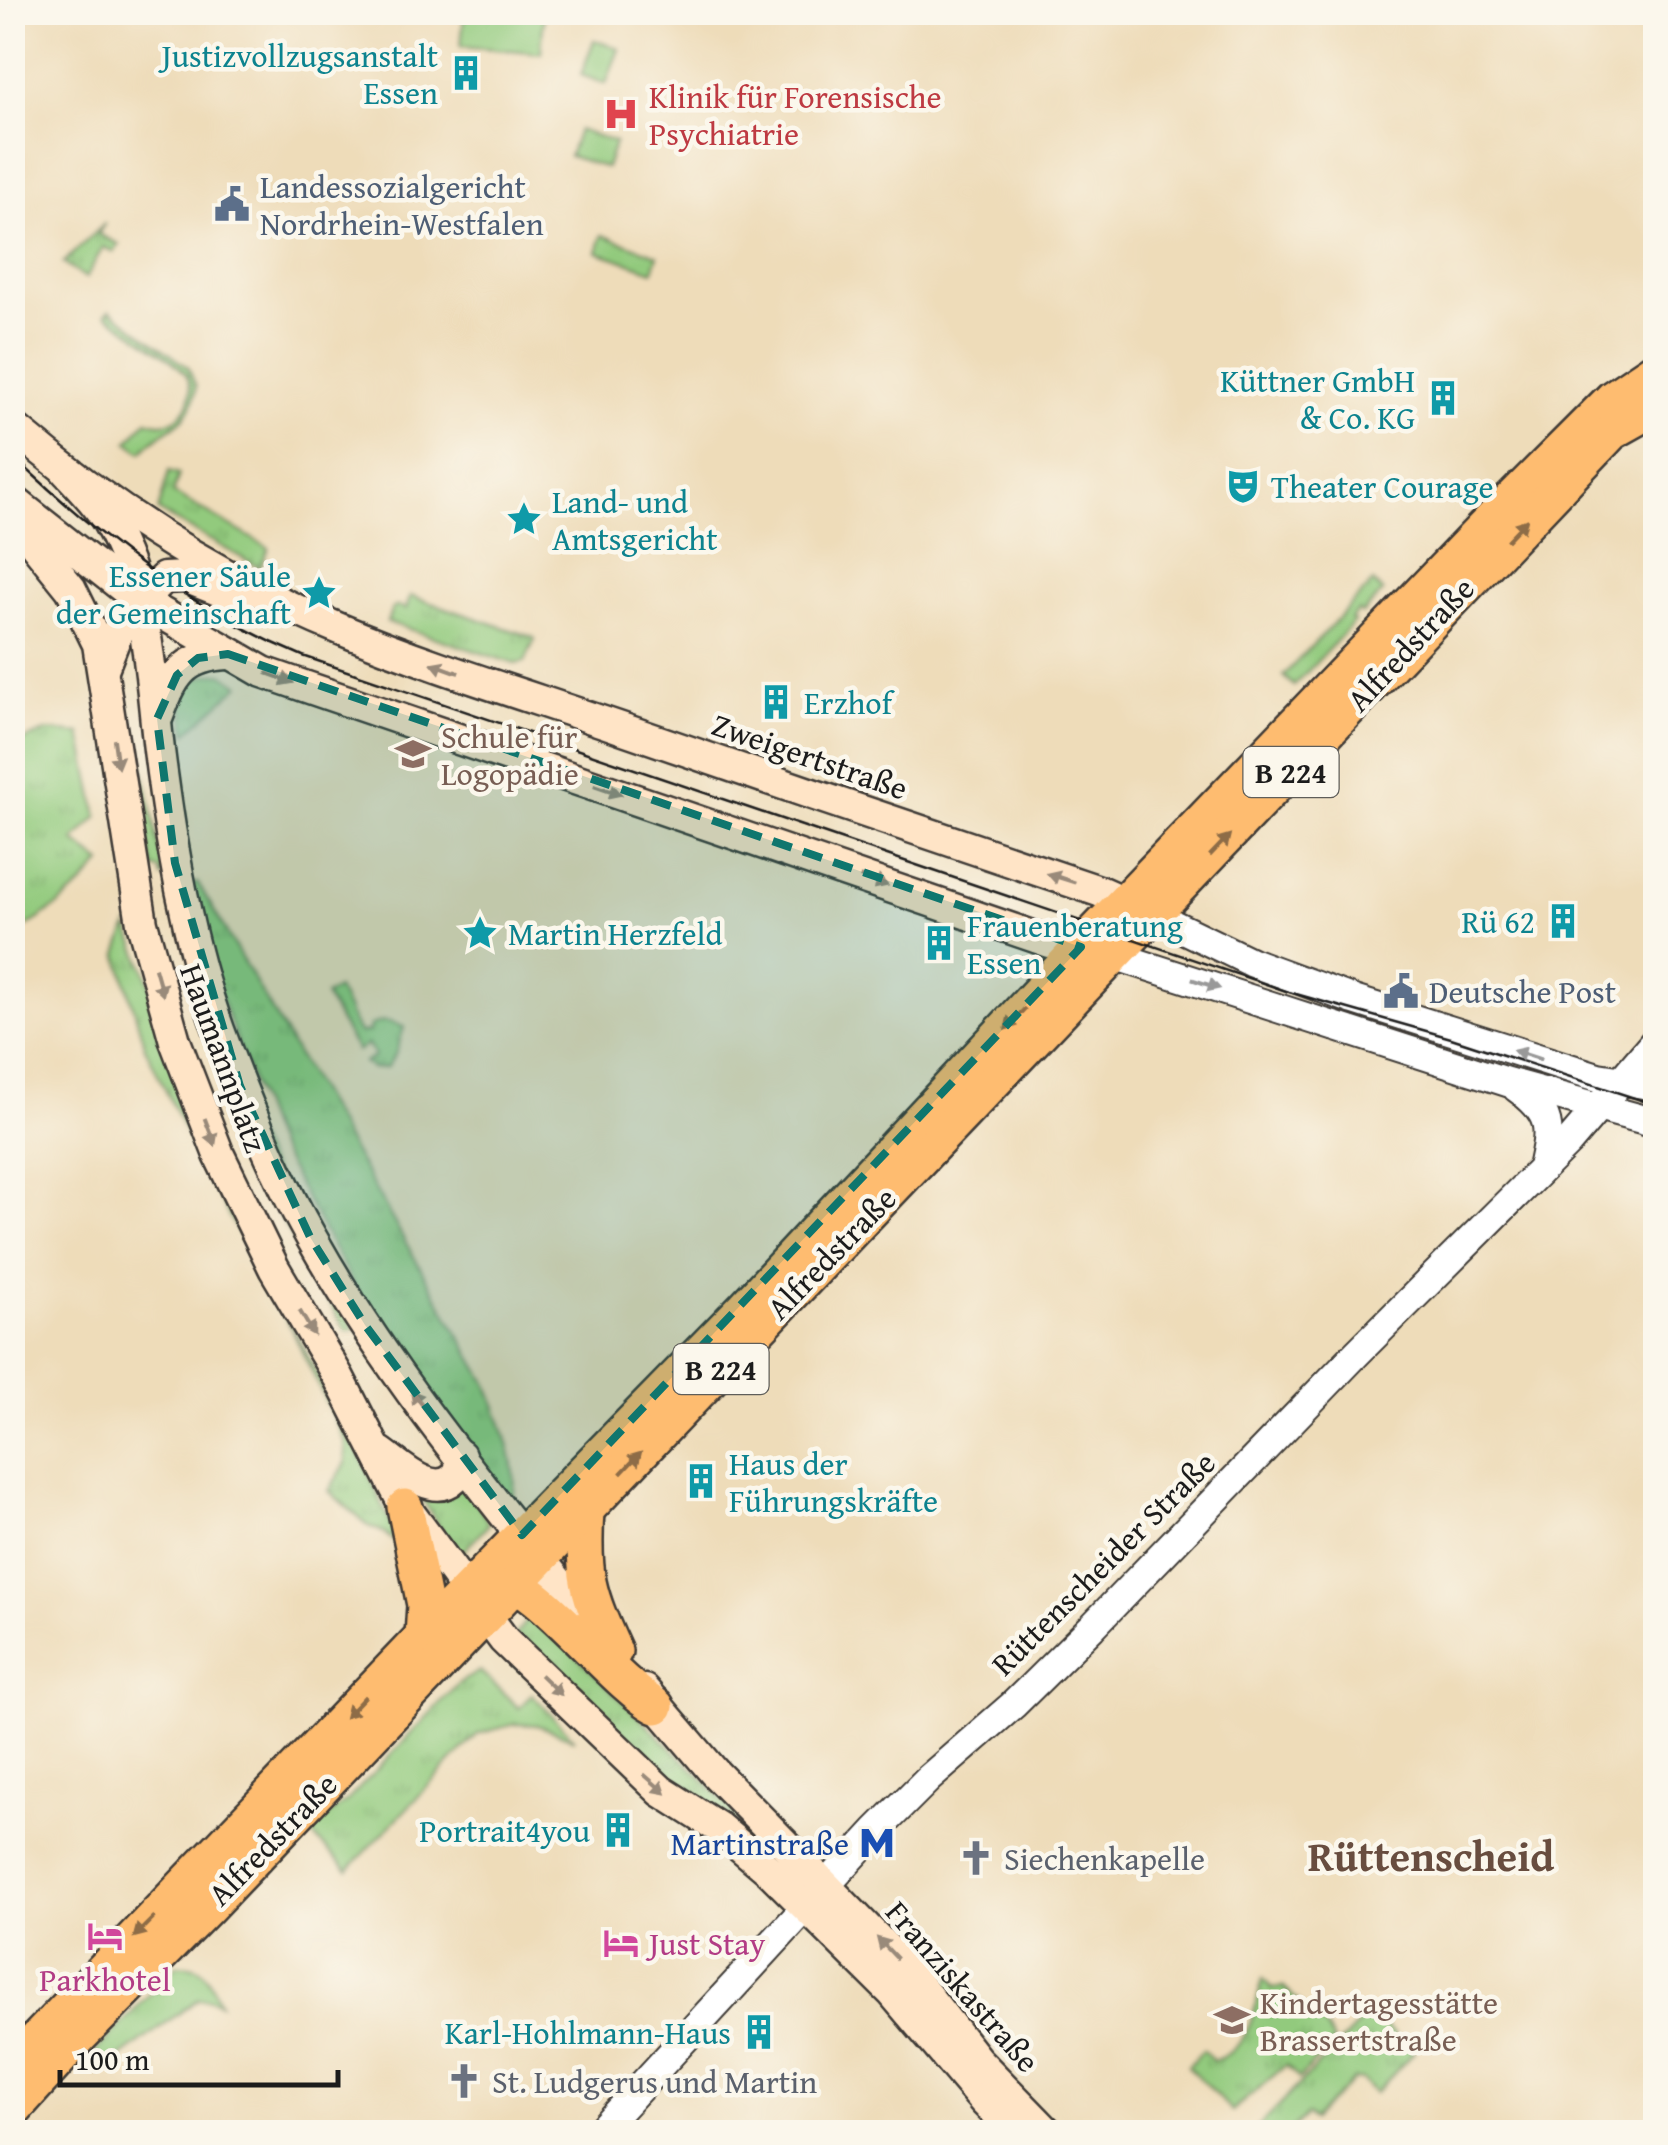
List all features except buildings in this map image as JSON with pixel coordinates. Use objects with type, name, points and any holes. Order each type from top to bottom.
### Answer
[{"type":"main road","name":"Alfredstraße","points":[[12,2065],[422,1636],[531,1547],[746,1307],[1139,909],[1591,418],[1656,369]]},
{"type":"main road","name":"Alfredstraße","points":[[1139,909],[1304,758],[1612,432],[1656,403]]},
{"type":"main road","name":"Zweigertstraße","points":[[12,426],[66,471],[185,550],[339,629],[512,692],[1099,891],[1139,909]]},
{"type":"main road","name":"Haumannplatz","points":[[66,471],[100,508],[131,570],[149,640],[178,881],[217,1025],[266,1146],[310,1237],[365,1325],[531,1547]]},
{"type":"main road","points":[[12,500],[138,600],[264,672],[1050,942],[1097,951]]},
{"type":"main road","name":"Haumannplatz","points":[[12,516],[83,609],[98,644],[100,686],[142,922],[175,1041],[218,1155],[274,1268],[378,1450],[405,1507],[478,1594]]},
{"type":"main road","points":[[160,752],[142,724],[100,686],[114,634],[138,600],[160,580],[174,576],[252,603],[283,603]]},
{"type":"main road","points":[[157,719],[168,690],[183,668],[198,658],[228,654]]},
{"type":"main road","name":"Alfredstraße","points":[[12,2110],[207,1908],[478,1594],[515,1584],[531,1547],[586,1511],[1097,951]]},
{"type":"main road","points":[[378,1450],[424,1481],[438,1485],[452,1480],[459,1472],[460,1455]]},
{"type":"main road","points":[[405,1507],[425,1605],[422,1636]]},
{"type":"main road","points":[[586,1511],[583,1560],[588,1593],[614,1651]]},
{"type":"main road","points":[[531,1547],[656,1706],[815,1896]]},
{"type":"main road","points":[[515,1584],[544,1606],[616,1677],[656,1706]]},
{"type":"main road","points":[[478,1594],[504,1640],[660,1791],[815,1896]]},
{"type":"main road","name":"Franziskastraße","points":[[815,1896],[985,2102],[1015,2132]]},
{"type":"main road","name":"Franziskastraße","points":[[815,1896],[902,1964],[977,2060],[1047,2132]]},
{"type":"street","name":"Zweigertstraße","points":[[1139,909],[1286,976],[1552,1062],[1621,1082],[1656,1086]]},
{"type":"street","points":[[1097,951],[1508,1082],[1656,1123]]},
{"type":"street","name":"Rüttenscheider Straße","points":[[598,2132],[928,1779],[1013,1705],[1092,1627],[1542,1168],[1656,1040]]},
{"type":"street","points":[[1508,1082],[1541,1106],[1546,1116],[1548,1139],[1542,1168]]},
{"type":"highlighted area","points":[[228,654],[1081,947],[522,1535],[365,1325],[310,1237],[240,1086],[175,863],[157,719],[177,675],[198,658]]},
{"type":"green space","points":[[464,13],[544,13],[541,53],[461,46]]},
{"type":"green space","points":[[594,40],[619,49],[606,84],[581,75]]},
{"type":"green space","points":[[578,130],[615,142],[606,168],[569,156]]},
{"type":"green space","points":[[105,223],[98,234],[119,244],[114,252],[103,247],[86,278],[63,263]]},
{"type":"green space","points":[[602,235],[658,255],[653,271],[597,252]]},
{"type":"green space","points":[[110,310],[188,367],[196,387],[189,411],[142,452],[128,442],[147,420],[156,423],[178,417],[187,405],[190,386],[181,369],[106,314]]},
{"type":"green space","points":[[169,471],[179,474],[173,493],[269,548],[260,568],[158,511]]},
{"type":"green space","points":[[1373,582],[1383,592],[1362,614],[1358,611],[1351,619],[1354,622],[1294,686],[1283,676]]},
{"type":"green space","points":[[410,596],[532,637],[535,639],[525,662],[515,664],[387,622],[392,609],[406,609]]},
{"type":"green space","points":[[222,673],[240,685],[187,733],[185,690],[197,678]]},
{"type":"green space","points":[[48,731],[81,734],[98,816],[74,841],[102,863],[61,903],[13,934],[13,744]]},
{"type":"green space","points":[[132,737],[138,742],[165,877],[153,868],[145,830],[140,830],[126,739]]},
{"type":"green space","points":[[198,883],[488,1385],[512,1461],[511,1503],[374,1322],[273,1139],[208,963],[190,884]]},
{"type":"green space","points":[[128,926],[250,1245],[363,1461],[401,1547],[368,1526],[329,1491],[346,1463],[345,1441],[292,1330],[204,1171],[145,1047],[118,954]]},
{"type":"green space","points":[[337,989],[359,1033],[369,1032],[370,1026],[383,1021],[404,1027],[387,1067],[372,1069],[364,1063],[375,1056],[368,1044],[357,1051],[325,996]]},
{"type":"green space","points":[[231,1092],[355,1329],[346,1331],[266,1193],[223,1095]]},
{"type":"green space","points":[[464,1479],[489,1524],[457,1558],[416,1488]]},
{"type":"green space","points":[[532,1613],[698,1774],[787,1868],[741,1825],[712,1805],[665,1785],[515,1635]]},
{"type":"green space","points":[[480,1671],[519,1708],[532,1694],[574,1739],[537,1725],[515,1724],[478,1734],[348,1870],[308,1831],[347,1801],[459,1683]]},
{"type":"green space","points":[[177,1965],[202,1970],[220,2003],[198,1999],[98,2074],[95,2052]]},
{"type":"green space","points":[[1263,1979],[1273,1989],[1283,1987],[1323,2024],[1334,2041],[1299,2079],[1286,2065],[1232,2111],[1188,2066],[1203,2050],[1213,2061],[1226,2055],[1243,2038]]},
{"type":"green space","points":[[1370,2012],[1414,2052],[1375,2093],[1362,2080],[1354,2079],[1313,2120],[1307,2115],[1289,2132],[1259,2132],[1256,2129]]},
{"type":"tram line","points":[[12,455],[78,515],[148,569],[223,617],[303,656],[1289,992],[1451,1038],[1656,1105]]},
{"type":"place","name":"Justizvollzugsanstalt Essen","points":[[466,73]]},
{"type":"place","name":"Klinik für Forensische Psychiatrie","points":[[621,114]]},
{"type":"place","name":"Landessozialgericht Nordrhein-Westfalen","points":[[232,204]]},
{"type":"place","name":"Küttner GmbH & Co. KG","points":[[1443,398]]},
{"type":"place","name":"Theater Courage","points":[[1243,486]]},
{"type":"place","name":"Land- und Amtsgericht","points":[[524,519]]},
{"type":"place","name":"Essener Säule der Gemeinschaft","points":[[319,593]]},
{"type":"place","name":"Erzhof","points":[[776,702]]},
{"type":"place","name":"Schule für Logopädie","points":[[413,754]]},
{"type":"place","name":"Rü 62","points":[[1563,921]]},
{"type":"place","name":"Martin Herzfeld","points":[[480,933]]},
{"type":"place","name":"Frauenberatung Essen","points":[[939,943]]},
{"type":"place","name":"Deutsche Post","points":[[1401,991]]},
{"type":"place","name":"Haus der Führungskräfte","points":[[701,1481]]},
{"type":"place","name":"Portrait4you","points":[[618,1830]]},
{"type":"place","name":"Martinstraße","points":[[877,1843]]},
{"type":"place","name":"Siechenkapelle","points":[[976,1858]]},
{"type":"place","name":"Parkhotel","points":[[105,1936]]},
{"type":"place","name":"Just Stay","points":[[621,1943]]},
{"type":"place","name":"Kindertagesstätte Brassertstraße","points":[[1232,2020]]},
{"type":"place","name":"Karl-Hohlmann-Haus","points":[[759,2032]]},
{"type":"place","name":"St. Ludgerus und Martin","points":[[464,2081]]},
{"type":"district","name":"Rüttenscheid","points":[[1431,1855]]}]
